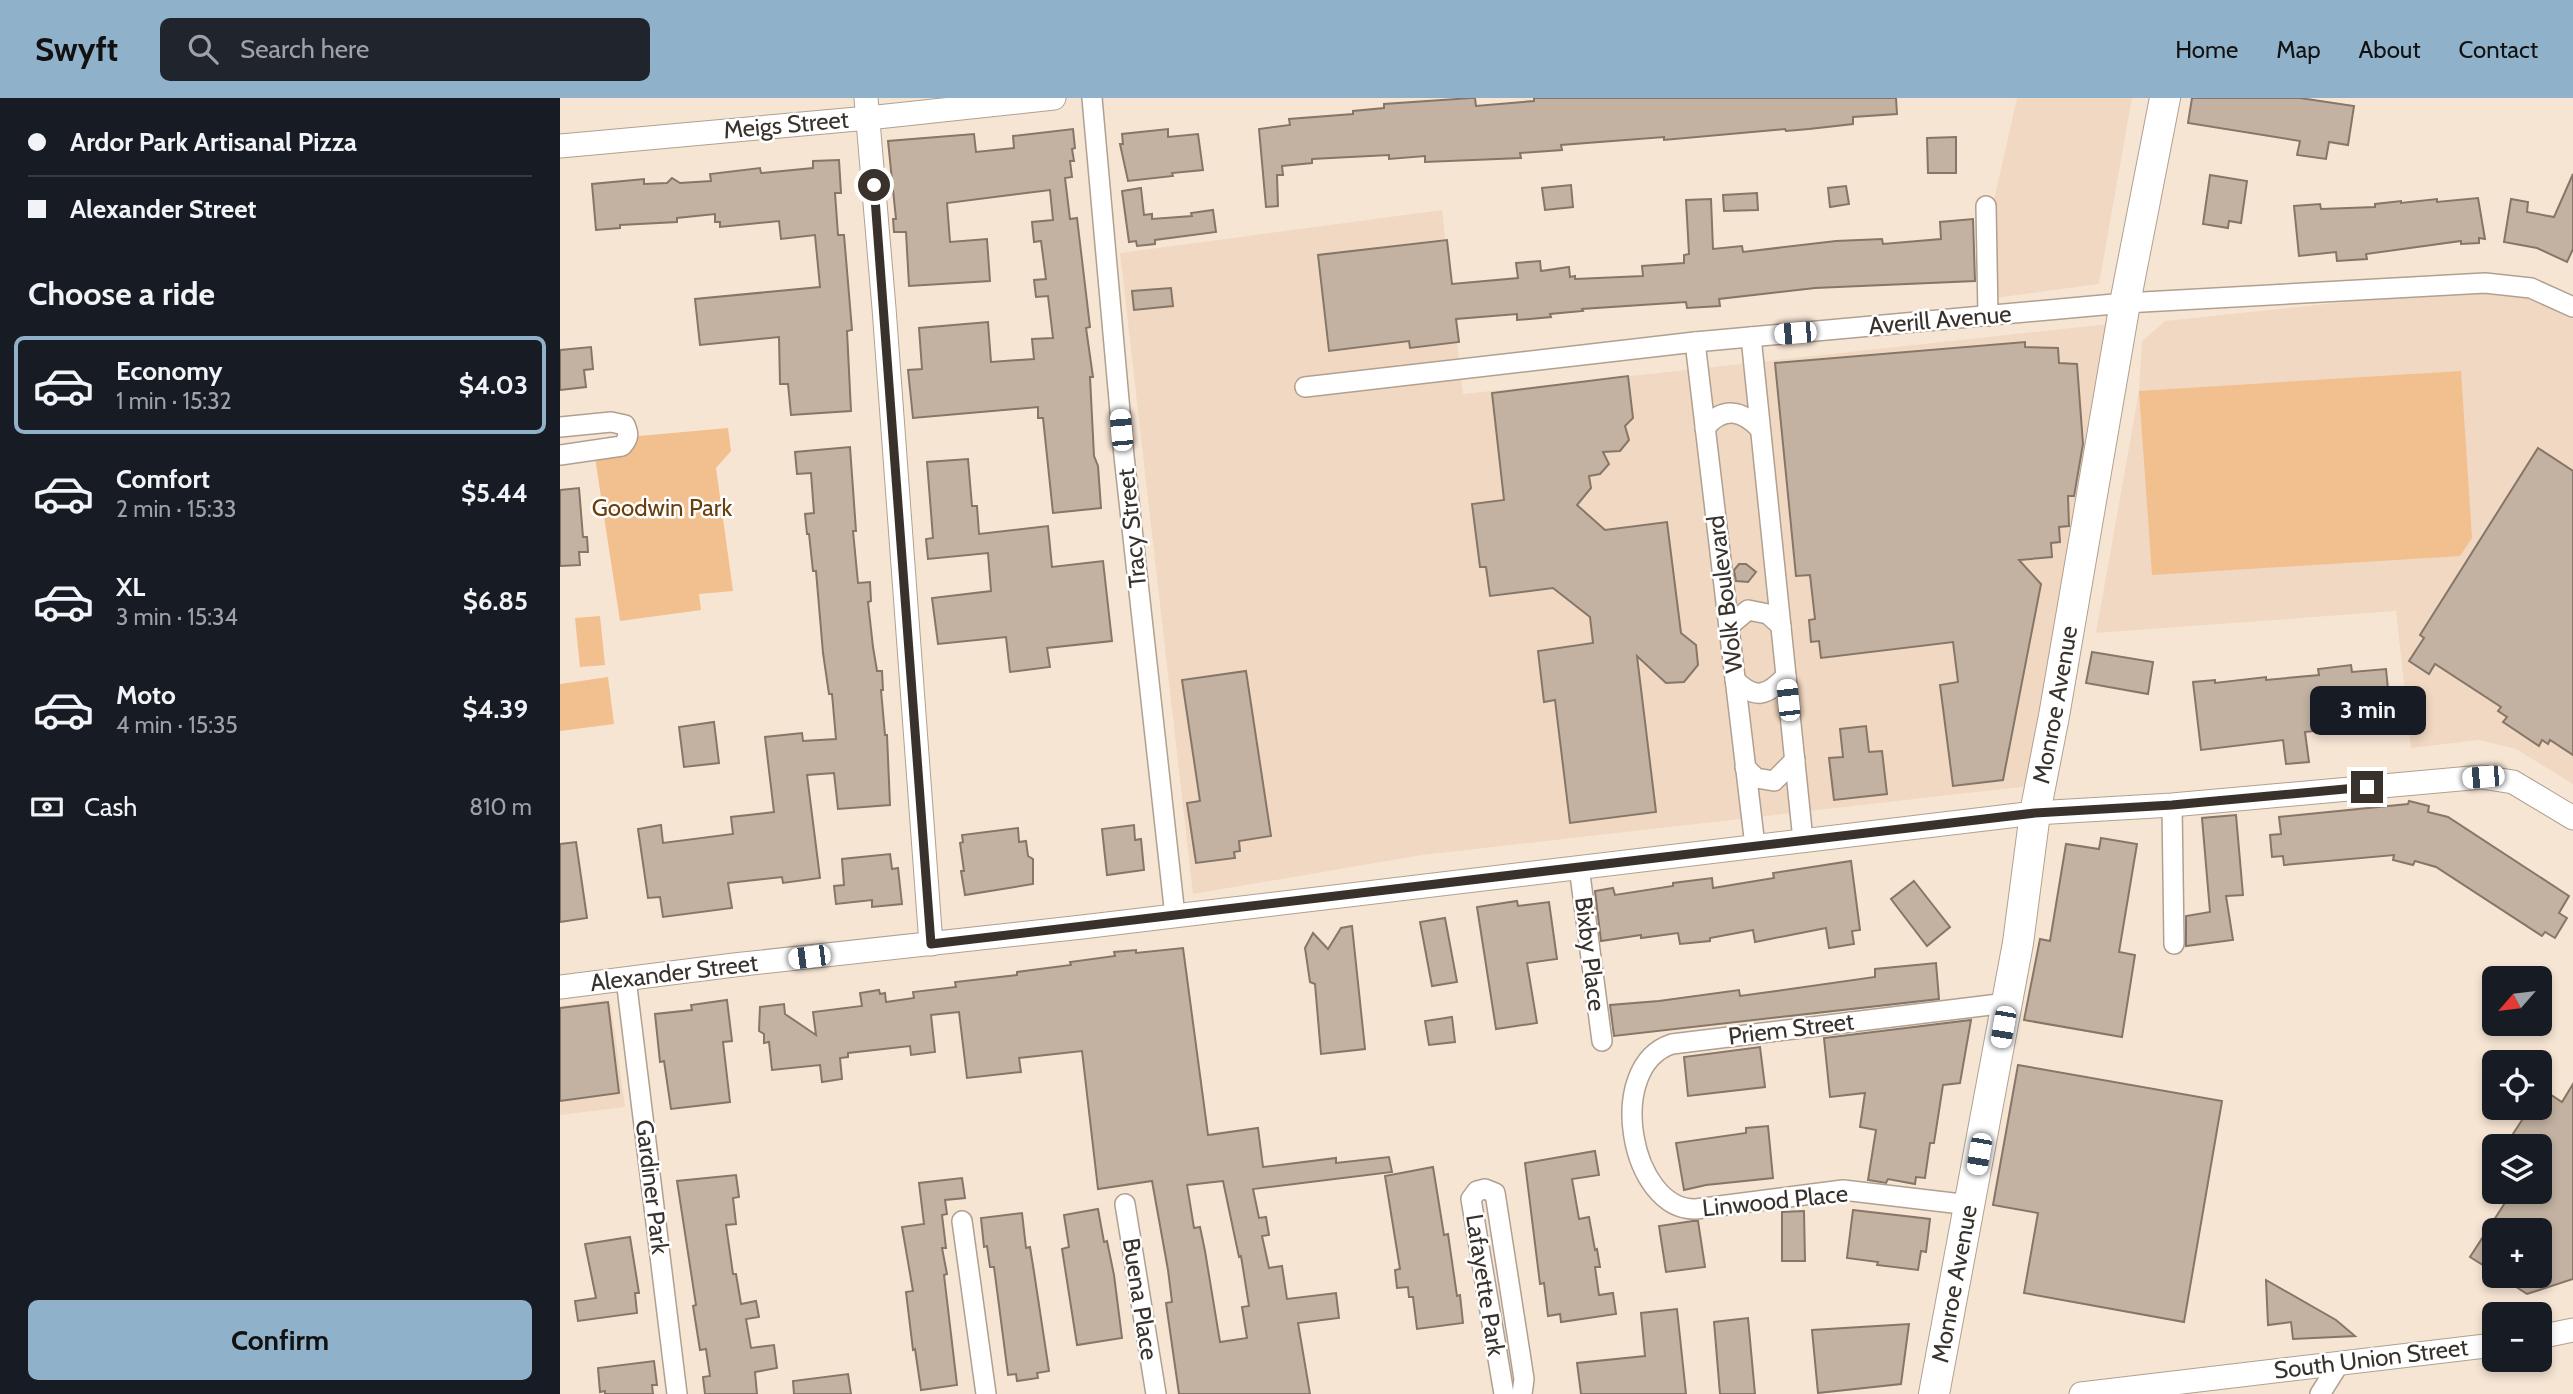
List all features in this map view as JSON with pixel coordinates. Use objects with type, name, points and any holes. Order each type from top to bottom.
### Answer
[{"type":"main road","name":"Monroe Avenue","points":[[1934,1394],[2007,1003],[2035,813],[2125,303],[2165,98]]},
{"type":"street","name":"Meigs Street","points":[[560,146],[867,108],[1054,98]]},
{"type":"street","name":"Tracy Street","points":[[1092,98],[1124,456],[1175,916]]},
{"type":"street","points":[[867,108],[931,944]]},
{"type":"street","points":[[1986,206],[1988,316]]},
{"type":"street","name":"Averill Avenue","points":[[1305,387],[1695,342],[2125,303],[2485,283],[2531,288],[2573,307]]},
{"type":"street","name":"Wolk Boulevard","points":[[1751,337],[1803,841]]},
{"type":"street","name":"Wolk Boulevard","points":[[1695,342],[1755,846]]},
{"type":"street","points":[[1705,428],[1718,415],[1729,412],[1751,419],[1760,429]]},
{"type":"street","points":[[560,427],[611,422],[625,425],[629,433],[628,440],[622,446],[560,454]]},
{"type":"street","points":[[1729,626],[1748,611],[1769,614],[1781,626]]},
{"type":"street","points":[[1735,680],[1751,693],[1758,695],[1768,691],[1786,676]]},
{"type":"street","points":[[1745,767],[1756,778],[1766,782],[1774,781],[1795,760]]},
{"type":"street","name":"Alexander Street","points":[[560,987],[2035,813],[2172,805],[2483,777],[2513,782],[2573,818]]},
{"type":"street","points":[[2172,805],[2174,944]]},
{"type":"street","name":"Bixby Place","points":[[1579,867],[1602,1041]]},
{"type":"street","name":"Gardiner Park","points":[[626,979],[677,1394]]},
{"type":"street","name":"Priem Street","points":[[1633,1123],[1633,1091],[1639,1075],[1647,1060],[1662,1047],[2007,1003]]},
{"type":"street","name":"Linwood Place","points":[[1633,1123],[1641,1159],[1653,1184],[1667,1201],[1686,1209],[1843,1190],[1970,1205]]},
{"type":"street","name":"Lafayette Park","points":[[1504,1394],[1471,1199],[1477,1191],[1485,1189],[1495,1193],[1524,1379],[1522,1394]]},
{"type":"street","name":"Buena Place","points":[[1125,1204],[1156,1394]]},
{"type":"street","points":[[961,1222],[986,1394]]},
{"type":"street","points":[[1485,1293],[1510,1290]]},
{"type":"street","points":[[2552,1334],[2573,1330]]},
{"type":"street","name":"South Union Street","points":[[2081,1394],[2482,1346]]},
{"type":"street","points":[[2320,1394],[2339,1364]]},
{"type":"shaded area","points":[[2017,98],[2132,98],[2099,284],[1995,298],[1991,213]]},
{"type":"shaded area","points":[[1442,210],[1463,394],[2118,323],[2039,785],[1422,855],[1193,894],[1120,253]]},
{"type":"shaded area","points":[[2468,289],[2492,289],[2543,300],[2573,319],[2573,784],[2516,749],[2479,740],[2411,748],[2396,611],[2096,633],[2139,391],[2142,341],[2165,321]]},
{"type":"shaded area","points":[[606,1000],[611,1005],[625,1107],[560,1115],[560,1006]]},
{"type":"green space","points":[[2461,371],[2472,538],[2460,556],[2152,575],[2139,391]]},
{"type":"green space","name":"Goodwin Park","points":[[728,428],[731,451],[716,468],[733,591],[699,594],[701,610],[620,621],[594,451],[628,437]]},
{"type":"green space","points":[[600,616],[605,665],[580,667],[575,618]]},
{"type":"green space","points":[[608,677],[614,724],[560,731],[560,684]]},
{"type":"building","points":[[1475,98],[1476,106],[1534,101],[1534,98],[1896,98],[1897,114],[1853,117],[1853,124],[1809,129],[1561,145],[1562,150],[1520,153],[1521,158],[1425,162],[1425,156],[1389,159],[1389,155],[1312,159],[1312,163],[1282,166],[1283,175],[1277,175],[1278,206],[1266,207],[1259,129],[1290,125],[1289,119],[1353,114],[1353,111],[1384,108],[1384,104]]},
{"type":"building","points":[[2192,98],[2300,98],[2354,106],[2348,145],[2329,142],[2326,159],[2297,155],[2300,141],[2188,123]]},
{"type":"building","points":[[1073,129],[1075,148],[1072,149],[1074,161],[1070,161],[1072,177],[1065,178],[1070,219],[1077,218],[1090,327],[1086,328],[1093,377],[1090,377],[1094,456],[1098,466],[1101,508],[1053,513],[1043,418],[1038,418],[1038,407],[913,418],[908,370],[922,369],[919,328],[988,322],[991,362],[1034,359],[1032,339],[1053,338],[1048,296],[1036,297],[1034,280],[1046,279],[1041,241],[1034,242],[1032,222],[1053,220],[1050,190],[947,203],[950,242],[987,239],[990,281],[909,286],[906,232],[894,232],[893,219],[896,219],[888,141],[974,134],[976,152],[1014,148],[1013,136]]},
{"type":"building","points":[[1168,129],[1168,137],[1198,134],[1203,170],[1128,181],[1120,144],[1123,144],[1122,134]]},
{"type":"building","points":[[1956,137],[1956,173],[1928,173],[1927,138]]},
{"type":"building","points":[[839,160],[841,193],[835,193],[838,235],[844,235],[852,330],[847,331],[851,411],[791,415],[788,384],[780,384],[779,337],[700,345],[695,299],[820,287],[815,235],[781,239],[779,221],[720,227],[720,222],[715,222],[715,214],[677,218],[677,222],[620,225],[620,228],[596,230],[592,184],[644,179],[644,184],[667,183],[672,178],[680,183],[711,181],[710,174],[760,168],[761,173],[813,168],[813,161]]},
{"type":"building","points":[[2573,174],[2573,249],[2567,262],[2537,248],[2504,242],[2511,199],[2528,202],[2527,212],[2554,217]]},
{"type":"building","points":[[2210,175],[2247,181],[2241,223],[2229,221],[2228,228],[2203,224]]},
{"type":"building","points":[[1571,185],[1573,207],[1545,210],[1542,188]]},
{"type":"building","points":[[1846,186],[1849,204],[1830,207],[1828,188]]},
{"type":"building","points":[[1141,188],[1144,215],[1152,214],[1152,219],[1192,216],[1191,213],[1213,210],[1216,232],[1155,240],[1155,244],[1137,246],[1136,241],[1129,242],[1122,191]]},
{"type":"building","points":[[1757,193],[1758,210],[1724,211],[1723,195]]},
{"type":"building","points":[[2478,198],[2485,239],[2479,238],[2479,243],[2461,244],[2461,241],[2366,254],[2367,259],[2337,261],[2336,252],[2299,256],[2294,206],[2320,204],[2321,209],[2375,207],[2375,204],[2401,201],[2437,199],[2437,202]]},
{"type":"building","points":[[1711,199],[1713,249],[1742,246],[1743,252],[1836,241],[1882,239],[1883,244],[1941,239],[1940,222],[1973,219],[1975,281],[1815,288],[1719,299],[1720,306],[1687,308],[1686,302],[1582,309],[1583,311],[1550,314],[1551,317],[1517,320],[1517,314],[1456,319],[1459,342],[1410,348],[1409,341],[1329,351],[1318,255],[1447,240],[1452,284],[1518,278],[1516,263],[1540,261],[1541,271],[1569,267],[1570,277],[1575,276],[1575,279],[1643,276],[1642,266],[1684,263],[1684,255],[1689,254],[1686,200]]},
{"type":"building","points":[[1171,288],[1173,306],[1134,310],[1132,291]]},
{"type":"building","points":[[2025,342],[2025,347],[2058,348],[2059,363],[2077,364],[2083,444],[2074,496],[2068,496],[2069,526],[2059,527],[2060,542],[2051,543],[2052,557],[2019,560],[2041,584],[2003,780],[1953,786],[1940,685],[1958,682],[1953,642],[1821,658],[1819,641],[1811,642],[1809,620],[1815,619],[1810,575],[1796,576],[1775,363]]},
{"type":"building","points":[[591,347],[593,369],[584,370],[586,387],[560,390],[560,350]]},
{"type":"building","points":[[1628,376],[1633,418],[1625,426],[1629,440],[1620,451],[1603,452],[1609,464],[1600,474],[1589,476],[1591,488],[1577,505],[1605,530],[1667,522],[1681,633],[1696,645],[1698,665],[1684,682],[1666,683],[1637,656],[1656,812],[1570,823],[1555,700],[1544,702],[1538,651],[1593,643],[1590,617],[1553,588],[1490,596],[1486,567],[1480,567],[1472,504],[1504,500],[1492,393]]},
{"type":"building","points":[[850,447],[858,583],[870,582],[871,601],[868,602],[873,647],[877,671],[882,671],[881,690],[887,735],[890,805],[838,809],[834,773],[807,775],[820,878],[783,883],[782,877],[728,883],[732,908],[663,917],[660,897],[648,898],[638,829],[661,825],[663,843],[733,834],[731,817],[774,812],[765,737],[802,733],[803,741],[836,739],[832,694],[829,694],[823,653],[816,571],[813,571],[805,514],[814,513],[811,473],[797,474],[795,452]]},
{"type":"building","points":[[2538,448],[2573,471],[2573,755],[2550,740],[2548,744],[2542,740],[2539,746],[2503,722],[2507,717],[2498,711],[2501,707],[2435,664],[2429,674],[2409,661],[2424,638],[2420,635]]},
{"type":"building","points":[[968,459],[972,506],[977,506],[979,534],[1048,526],[1052,567],[1103,561],[1112,641],[1047,648],[1050,667],[1010,672],[1006,637],[938,644],[932,598],[991,591],[988,553],[928,559],[926,539],[933,538],[927,462]]},
{"type":"building","points":[[579,488],[583,537],[587,537],[588,552],[579,552],[580,565],[560,566],[560,490]]},
{"type":"building","points":[[1739,564],[1746,564],[1756,572],[1748,582],[1736,581],[1734,570]]},
{"type":"building","points":[[2092,652],[2153,662],[2148,694],[2086,683]]},
{"type":"building","points":[[2351,665],[2352,672],[2386,669],[2389,699],[2396,699],[2398,715],[2391,716],[2393,730],[2371,732],[2370,724],[2305,732],[2309,762],[2286,764],[2283,740],[2201,750],[2193,682],[2215,680],[2215,683],[2319,675],[2318,669]]},
{"type":"building","points":[[1246,671],[1271,836],[1239,841],[1240,851],[1234,852],[1235,858],[1196,863],[1187,803],[1200,801],[1182,680]]},
{"type":"building","points":[[714,722],[719,763],[684,767],[679,727]]},
{"type":"building","points":[[1866,726],[1869,752],[1882,751],[1887,794],[1834,800],[1829,758],[1843,757],[1840,729]]},
{"type":"building","points":[[2409,801],[2429,806],[2428,812],[2448,817],[2569,896],[2559,913],[2567,918],[2555,938],[2545,932],[2542,936],[2436,867],[2415,861],[2413,865],[2393,860],[2394,855],[2284,865],[2283,856],[2272,857],[2270,835],[2281,834],[2279,817],[2408,804]]},
{"type":"building","points":[[2236,815],[2243,895],[2226,896],[2233,940],[2186,946],[2186,916],[2210,912],[2202,818]]},
{"type":"building","points":[[1134,825],[1135,840],[1141,839],[1144,870],[1107,875],[1102,829]]},
{"type":"building","points":[[1018,828],[1019,842],[1026,841],[1028,856],[1033,859],[1033,884],[965,895],[961,871],[964,871],[960,843],[963,842],[962,835]]},
{"type":"building","points":[[2101,838],[2137,844],[2119,952],[2135,955],[2122,1037],[2024,1020],[2040,939],[2050,941],[2066,844],[2099,849]]},
{"type":"building","points":[[576,842],[587,918],[560,922],[560,844]]},
{"type":"building","points":[[890,854],[892,869],[898,868],[902,904],[872,907],[872,900],[836,904],[834,886],[844,885],[842,859]]},
{"type":"building","points":[[1851,861],[1860,930],[1852,931],[1854,944],[1829,948],[1826,928],[1755,942],[1753,930],[1710,938],[1710,941],[1680,944],[1678,933],[1601,941],[1595,891],[1613,888],[1615,895],[1712,878],[1713,888],[1774,878],[1773,873]]},
{"type":"building","points":[[1914,881],[1950,927],[1927,946],[1891,899]]},
{"type":"building","points":[[1517,901],[1518,906],[1549,902],[1557,959],[1527,963],[1537,1023],[1496,1029],[1477,907]]},
{"type":"building","points":[[1445,918],[1457,982],[1432,986],[1420,922]]},
{"type":"building","points":[[1352,926],[1365,1049],[1321,1054],[1315,984],[1310,982],[1305,948],[1313,933],[1328,949],[1341,928]]},
{"type":"building","points":[[1183,948],[1208,1135],[1258,1128],[1263,1167],[1336,1158],[1336,1163],[1389,1157],[1392,1172],[1253,1189],[1259,1218],[1266,1217],[1269,1235],[1262,1236],[1269,1268],[1282,1266],[1287,1299],[1336,1293],[1339,1318],[1298,1323],[1310,1394],[1179,1394],[1166,1303],[1172,1302],[1168,1270],[1152,1181],[1098,1189],[1082,1051],[1019,1058],[1021,1072],[967,1078],[959,1012],[931,1015],[935,1052],[911,1055],[910,1046],[848,1053],[848,1057],[840,1058],[842,1079],[822,1082],[820,1065],[772,1070],[769,1042],[764,1043],[764,1034],[759,1031],[760,1007],[784,1004],[785,1014],[816,1035],[813,1012],[862,1006],[860,993],[879,990],[880,994],[885,993],[886,1002],[914,998],[913,992],[956,987],[955,982],[1071,965],[1070,962],[1115,956],[1114,952],[1136,950],[1136,953]],"holes":[[[1223,1181],[1239,1257],[1241,1256],[1249,1306],[1242,1307],[1247,1338],[1220,1342],[1200,1227],[1194,1228],[1187,1185]]]},
{"type":"building","points":[[1936,963],[1939,999],[1614,1036],[1610,1005],[1739,990],[1740,996],[1875,977],[1875,969]]},
{"type":"building","points":[[727,1000],[732,1041],[723,1042],[730,1102],[671,1109],[664,1061],[660,1062],[655,1014],[692,1010],[691,1005]]},
{"type":"building","points":[[608,1002],[619,1093],[560,1101],[560,1008]]},
{"type":"building","points":[[1452,1017],[1455,1042],[1429,1045],[1425,1021]]},
{"type":"building","points":[[1971,1020],[1960,1083],[1943,1085],[1934,1143],[1930,1143],[1925,1178],[1916,1177],[1915,1184],[1888,1179],[1886,1183],[1868,1180],[1876,1130],[1860,1127],[1865,1093],[1830,1097],[1824,1038]]},
{"type":"building","points":[[1760,1047],[1765,1087],[1688,1096],[1684,1057]]},
{"type":"building","points":[[2018,1065],[2222,1101],[2184,1322],[2024,1293],[2038,1213],[1993,1205]]},
{"type":"building","points":[[2573,1084],[2573,1279],[2552,1286],[2552,1218],[2495,1218],[2504,1204],[2552,1204],[2552,1134],[2513,1134],[2522,1120],[2552,1120],[2552,1095],[2562,1102]]},
{"type":"building","points":[[1768,1126],[1773,1178],[1684,1190],[1676,1143],[1746,1133],[1746,1128]]},
{"type":"building","points":[[1595,1151],[1599,1175],[1572,1179],[1579,1219],[1589,1217],[1595,1250],[1597,1249],[1600,1267],[1595,1267],[1599,1295],[1613,1293],[1616,1314],[1561,1322],[1560,1314],[1548,1316],[1544,1283],[1540,1284],[1525,1163]]},
{"type":"building","points":[[1433,1167],[1444,1235],[1448,1234],[1457,1296],[1460,1295],[1463,1323],[1417,1329],[1413,1297],[1409,1297],[1408,1287],[1397,1288],[1395,1270],[1400,1269],[1385,1176]]},
{"type":"building","points":[[736,1175],[739,1197],[733,1198],[736,1224],[726,1225],[733,1274],[736,1274],[741,1304],[756,1301],[759,1317],[746,1319],[751,1348],[774,1345],[777,1368],[755,1372],[757,1394],[705,1394],[703,1377],[710,1376],[706,1349],[700,1350],[693,1306],[696,1305],[677,1181]]},
{"type":"building","points":[[962,1178],[965,1198],[945,1200],[947,1214],[942,1215],[946,1248],[942,1248],[947,1274],[944,1275],[957,1385],[921,1390],[906,1292],[913,1291],[902,1227],[924,1224],[919,1183]]},
{"type":"building","points":[[1098,1209],[1114,1275],[1122,1338],[1077,1345],[1062,1249],[1069,1247],[1064,1215]]},
{"type":"building","points":[[1853,1210],[1930,1219],[1926,1252],[1921,1251],[1918,1270],[1847,1258]]},
{"type":"building","points":[[1804,1211],[1805,1261],[1782,1261],[1782,1212]]},
{"type":"building","points":[[1022,1213],[1026,1248],[1030,1247],[1049,1371],[1037,1373],[1038,1378],[1017,1381],[1016,1374],[1008,1375],[994,1267],[990,1267],[987,1246],[984,1247],[981,1218]]},
{"type":"building","points":[[1698,1221],[1705,1267],[1666,1272],[1659,1226]]},
{"type":"building","points":[[630,1237],[639,1293],[635,1293],[637,1313],[578,1321],[575,1301],[596,1298],[585,1244]]},
{"type":"building","points":[[2482,1238],[2482,1264],[2470,1257]]},
{"type":"building","points":[[2266,1280],[2336,1320],[2355,1336],[2293,1339],[2291,1322],[2268,1325]]},
{"type":"building","points":[[2518,1288],[2545,1288],[2527,1294]]},
{"type":"building","points":[[1677,1309],[1686,1394],[1581,1394],[1577,1363],[1645,1356],[1641,1313]]},
{"type":"building","points":[[1748,1318],[1755,1394],[1720,1394],[1714,1322]]},
{"type":"building","points":[[1909,1324],[1901,1384],[1818,1393],[1812,1330]]},
{"type":"building","points":[[654,1361],[657,1385],[652,1385],[653,1394],[600,1392],[598,1368]]},
{"type":"building","points":[[848,1374],[851,1394],[794,1394],[793,1381]]},
{"type":"route","points":[[874,185],[931,944],[2035,813],[2172,805],[2367,787]]}]
